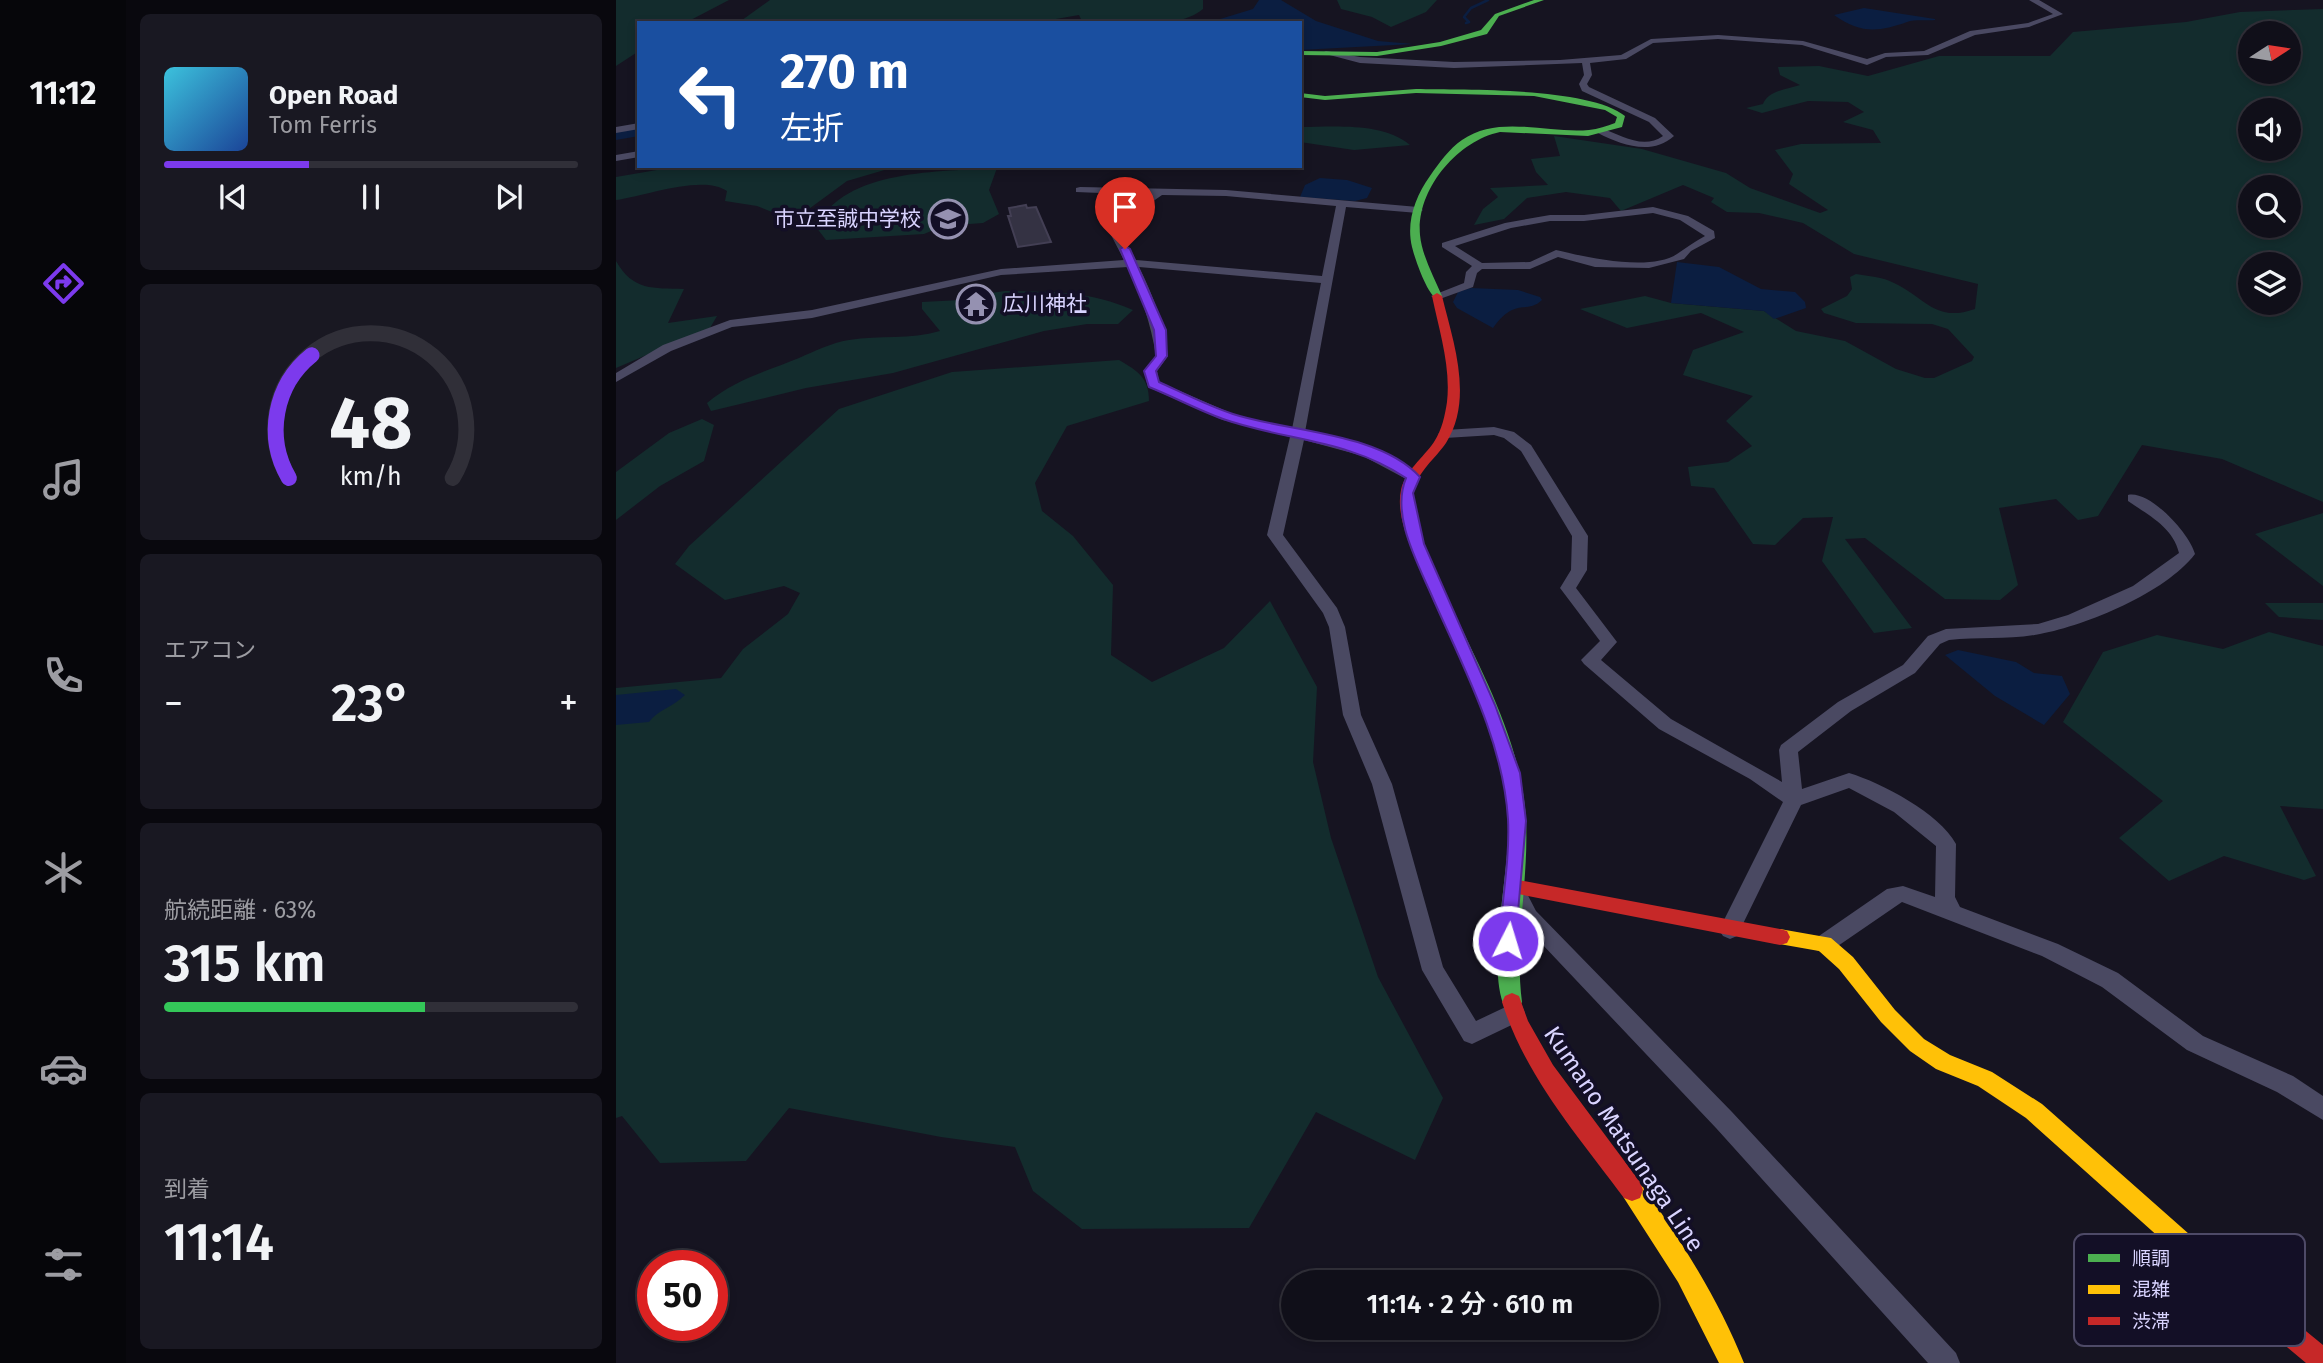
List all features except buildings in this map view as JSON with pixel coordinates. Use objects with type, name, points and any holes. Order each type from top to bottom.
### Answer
[{"type":"main road","points":[[1302,53],[1395,53],[1441,44],[1484,32],[1497,15],[1541,0]]},
{"type":"main road","points":[[1302,94],[1336,97],[1416,91],[1534,94],[1627,114],[1619,125],[1601,131],[1510,128],[1474,134],[1458,144],[1445,158],[1425,190],[1412,231],[1415,247],[1437,296],[1454,369],[1453,402],[1445,434],[1413,477]]},
{"type":"main road","name":"Kumano Matsunaga Line","points":[[1413,477],[1406,493],[1417,544],[1487,705],[1511,773],[1517,821],[1506,968],[1514,1013],[1538,1059],[1671,1245],[1715,1324],[1732,1363]]},
{"type":"main road","points":[[1513,886],[1730,930],[1824,944],[1846,963],[1888,1016],[1917,1045],[1943,1062],[1985,1079],[2034,1111],[2171,1234]]},
{"type":"main road","points":[[2305,1346],[2323,1361]]},
{"type":"street","points":[[1326,53],[1375,61],[1480,66],[1586,62],[1601,57],[1623,57],[1651,41],[1718,37],[1803,43],[1867,62],[1885,55],[1925,53],[1973,33],[2029,24],[2059,14],[2033,0]]},
{"type":"street","points":[[1586,62],[1588,75],[1583,84],[1585,89],[1627,114],[1652,120],[1669,136],[1646,144],[1621,141],[1601,131]]},
{"type":"street","points":[[616,130],[637,126]]},
{"type":"street","points":[[616,158],[637,154]]},
{"type":"street","points":[[1080,190],[1161,191],[1342,202],[1418,210]]},
{"type":"street","points":[[1161,191],[1128,214],[1116,235],[1133,263],[1160,330],[1162,356],[1150,371],[1153,384],[1228,416],[1298,435],[1356,446],[1385,458],[1413,477]]},
{"type":"street","points":[[1342,202],[1325,280],[1298,435],[1275,535],[1331,612],[1337,627],[1352,715],[1387,797],[1433,970],[1472,1034],[1514,1013]]},
{"type":"street","points":[[1437,296],[1468,285],[1472,272],[1479,266],[1532,265],[1548,261],[1556,253],[1595,264],[1649,265],[1680,257],[1687,249],[1710,238],[1710,233],[1684,218],[1653,210],[1584,218],[1550,218],[1509,225],[1446,245],[1479,266]]},
{"type":"street","points":[[616,378],[667,348],[730,324],[812,314],[1000,272],[1057,266],[1133,263],[1325,280]]},
{"type":"street","points":[[1445,434],[1494,431],[1509,435],[1526,448],[1580,536],[1579,570],[1568,588],[1609,642],[1590,660],[1665,724],[1757,774],[1794,800]]},
{"type":"street","points":[[1730,930],[1794,800],[1788,750],[1854,700],[1907,673],[1926,657],[1934,640],[1984,630],[2036,629],[2063,624],[2152,583],[2178,566],[2187,554],[2186,542],[2175,530],[2133,498]]},
{"type":"street","points":[[1794,800],[1850,780],[1867,786],[1935,832],[1945,844],[1945,897],[1953,915]]},
{"type":"street","points":[[1513,886],[1529,917],[1724,1120],[1946,1363]]},
{"type":"street","points":[[1824,944],[1894,895],[1903,894],[2050,950],[2110,980],[2196,1043],[2285,1084],[2323,1109]]},
{"type":"green space","points":[[616,0],[729,0],[689,21],[637,21],[637,52],[616,66]]},
{"type":"green space","points":[[770,0],[1203,0],[1203,9],[1192,16],[1173,21],[1082,21],[1079,15],[1050,21],[741,21]]},
{"type":"green space","points":[[1337,0],[1437,0],[1426,12],[1391,27],[1372,17],[1341,9]]},
{"type":"green space","points":[[2323,9],[2323,502],[2222,459],[2142,445],[2098,516],[2078,520],[2056,499],[1999,508],[2018,585],[2000,600],[1945,599],[1865,538],[1845,539],[1912,628],[1874,633],[1822,561],[1833,517],[1803,518],[1775,545],[1753,544],[1714,488],[1691,486],[1688,467],[1728,462],[1752,446],[1726,421],[1753,396],[1683,375],[1693,350],[1744,332],[1701,313],[1627,328],[1580,309],[1645,296],[1671,303],[1764,311],[1796,331],[1845,341],[1896,369],[1934,378],[1972,361],[1974,357],[1948,329],[1932,324],[1856,323],[1824,313],[1821,309],[1847,296],[1852,289],[1850,277],[1856,274],[1890,281],[1932,307],[1950,313],[1975,309],[1978,284],[1854,254],[1803,223],[1759,213],[1727,212],[1711,202],[1714,198],[1683,185],[1621,211],[1610,198],[1566,192],[1527,198],[1504,219],[1474,225],[1483,209],[1498,197],[1490,188],[1548,185],[1536,172],[1531,159],[1560,156],[1554,136],[1642,149],[1726,173],[1750,188],[1820,213],[1828,210],[1789,184],[1793,174],[1775,150],[1801,144],[1881,143],[1873,130],[1843,122],[1864,112],[1848,102],[1808,101],[1762,113],[1746,108],[1763,104],[1773,93],[1800,85],[1780,75],[1778,67],[1819,66],[1868,76],[1939,56],[2050,56],[2073,32],[2186,22],[2240,12]]},
{"type":"green space","points":[[1302,127],[1372,129],[1386,132],[1410,145],[1354,150],[1302,142]]},
{"type":"green space","points":[[668,168],[891,168],[847,181],[802,214],[777,214],[757,206],[725,201],[727,191],[717,186],[704,185],[689,185],[616,200],[616,177]]},
{"type":"green space","points":[[997,168],[989,190],[999,214],[983,223],[943,226],[924,234],[826,240],[816,227],[830,208],[849,193],[871,183],[923,173]]},
{"type":"green space","points":[[616,261],[629,278],[637,283],[653,288],[684,289],[668,323],[717,316],[710,328],[616,368]]},
{"type":"green space","points":[[1005,291],[1085,295],[1133,310],[1118,324],[1087,324],[1044,331],[893,373],[806,388],[711,411],[707,403],[740,382],[836,343],[917,336],[940,331],[922,309],[922,302],[961,300],[960,308],[982,310],[994,303],[986,298],[991,293]]},
{"type":"green space","points":[[1119,360],[1145,381],[1149,401],[1067,426],[1035,483],[1042,511],[1073,536],[1113,585],[1111,655],[1152,682],[1224,648],[1270,601],[1317,687],[1313,762],[1331,838],[1378,977],[1443,1098],[1415,1160],[1316,1112],[1249,1228],[1082,1229],[1033,1191],[1015,1147],[941,1137],[789,1108],[746,1161],[660,1163],[622,1116],[616,1118],[616,688],[721,678],[743,649],[788,614],[800,593],[784,586],[725,600],[675,564],[689,546],[839,409],[952,372]]},
{"type":"green space","points":[[702,419],[714,425],[704,461],[660,486],[616,520],[616,472],[669,433]]},
{"type":"green space","points":[[2323,513],[2323,586],[2255,534]]},
{"type":"green space","points":[[2265,603],[2323,603],[2323,620],[2279,617]]},
{"type":"green space","points":[[2269,632],[2323,646],[2323,809],[2280,806],[2316,876],[2304,880],[2224,856],[2169,881],[2119,838],[2163,801],[2063,722],[2103,652],[2157,635],[2223,649]]},
{"type":"water","points":[[1259,0],[1281,0],[1316,21],[1378,41],[1413,44],[1302,50],[1302,21],[1214,21],[1253,9]]},
{"type":"water","points":[[1864,8],[1935,20],[1870,29],[1852,26],[1834,15]]},
{"type":"water","points":[[1320,178],[1347,180],[1372,188],[1367,198],[1355,201],[1300,197],[1305,185]]},
{"type":"water","points":[[1677,262],[1719,267],[1761,289],[1795,292],[1805,302],[1806,308],[1774,319],[1764,311],[1671,303]]},
{"type":"water","points":[[1471,288],[1518,290],[1542,300],[1508,312],[1493,328],[1457,308],[1453,302],[1458,292]]},
{"type":"water","points":[[1958,650],[2016,662],[2034,673],[2062,676],[2070,694],[2044,725],[1995,696],[1945,655]]},
{"type":"water","points":[[676,689],[685,695],[649,722],[616,725],[616,695]]},
{"type":"waterway","points":[[1466,23],[1469,22],[1464,17],[1471,8],[1488,0]]},
{"type":"waterway","points":[[616,135],[637,131]]},
{"type":"traffic: fast","points":[[1302,53],[1377,54],[1441,44],[1484,32],[1497,15],[1541,0]]},
{"type":"traffic: fast","points":[[1302,95],[1325,98],[1416,91],[1534,94],[1607,108],[1621,116],[1619,125],[1588,133],[1518,130],[1482,133],[1465,142],[1448,157],[1422,198],[1414,226],[1418,252],[1437,296]]},
{"type":"traffic: fast","points":[[1445,608],[1491,711],[1509,765],[1514,792],[1517,843],[1508,956],[1512,1002]]},
{"type":"traffic: slow","points":[[1780,937],[1824,944],[1846,963],[1888,1016],[1917,1045],[1943,1062],[1985,1079],[2034,1111],[2172,1234]]},
{"type":"traffic: slow","points":[[1632,1190],[1686,1274],[1732,1363]]},
{"type":"traffic: jam","points":[[1437,296],[1452,364],[1451,416],[1441,441],[1414,475],[1407,491],[1407,502],[1420,550],[1445,608]]},
{"type":"traffic: jam","points":[[1513,886],[1780,937]]},
{"type":"traffic: jam","points":[[1512,1002],[1518,1022],[1545,1071],[1632,1190]]},
{"type":"traffic: jam","points":[[2305,1346],[2323,1361]]},
{"type":"place","name":"市立至誠中学校","points":[[948,219]]},
{"type":"place","name":"広川神社","points":[[976,304]]},
{"type":"route","points":[[1125,249],[1160,330],[1162,356],[1150,371],[1153,384],[1228,416],[1298,435],[1356,446],[1385,458],[1413,477],[1406,493],[1417,544],[1487,705],[1511,773],[1517,821],[1508,941]]}]
